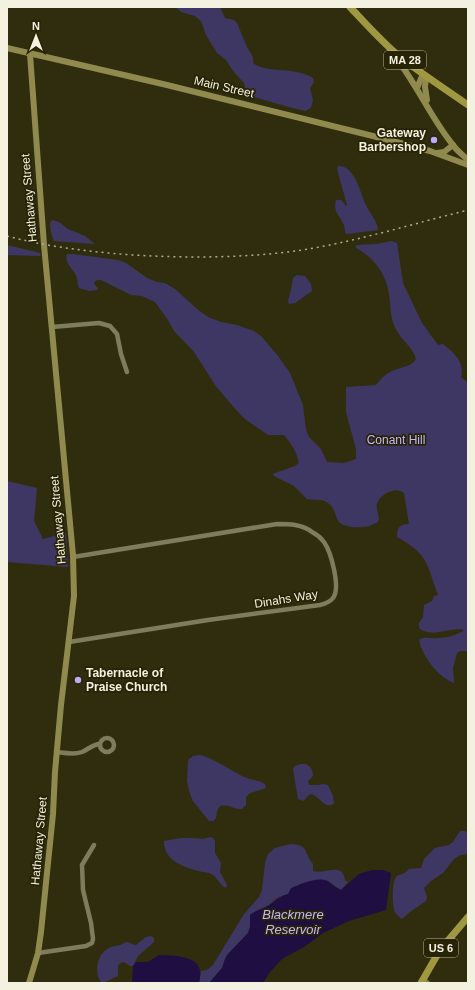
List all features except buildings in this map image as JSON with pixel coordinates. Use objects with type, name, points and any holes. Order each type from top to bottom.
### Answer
[{"type":"main road","name":"MA 28","points":[[350,7],[399,56],[468,105]]},
{"type":"main road","name":"US 6","points":[[424,982],[440,950],[468,917]]},
{"type":"street","points":[[384,42],[402,64],[440,127],[455,147],[468,160]]},
{"type":"street","name":"Main Street","points":[[7,48],[286,114],[435,153],[468,165]]},
{"type":"street","name":"Hathaway Street","points":[[29,983],[38,953],[53,814],[56,752],[74,596],[73,557],[44,245],[30,54]]},
{"type":"street","points":[[417,88],[425,75]]},
{"type":"street","points":[[425,75],[425,95],[430,111]]},
{"type":"street","points":[[435,153],[444,152],[455,147]]},
{"type":"street","points":[[443,156],[450,156],[455,147]]},
{"type":"street","points":[[52,327],[99,323],[110,326],[117,334],[121,354],[127,372]]},
{"type":"street","name":"Dinahs Way","points":[[69,642],[208,620],[320,606],[332,599],[335,592],[335,579],[332,560],[324,542],[311,531],[292,524],[270,525],[73,557]]},
{"type":"street","points":[[56,752],[77,753],[99,744]]},
{"type":"street","points":[[38,953],[87,946],[92,943],[93,939],[83,890],[82,865],[94,845]]},
{"type":"green space","points":[[175,7],[220,7],[225,18],[234,20],[237,23],[253,57],[253,63],[266,68],[306,74],[313,78],[314,82],[310,88],[313,100],[311,108],[305,111],[247,95],[244,83],[233,71],[226,60],[217,53],[206,35],[201,21],[195,16],[181,12]]},
{"type":"green space","points":[[338,166],[349,170],[353,175],[378,230],[345,233],[344,225],[335,207],[336,200],[341,200],[346,206],[347,205],[337,169]]},
{"type":"green space","points":[[52,220],[59,222],[68,229],[85,236],[95,244],[54,241],[50,223]]},
{"type":"green space","name":"Conant Hill","points":[[391,241],[397,243],[403,283],[422,323],[438,345],[443,344],[458,358],[462,372],[461,377],[468,383],[468,651],[460,651],[457,653],[453,668],[454,683],[448,680],[432,666],[424,653],[419,640],[426,638],[448,637],[465,630],[459,629],[429,632],[419,628],[419,623],[423,617],[424,605],[432,601],[434,596],[438,595],[428,567],[421,555],[397,537],[400,527],[409,524],[404,493],[397,490],[389,492],[379,500],[377,503],[379,517],[378,522],[362,527],[353,527],[341,524],[332,507],[326,501],[307,499],[294,486],[274,476],[273,474],[295,466],[299,463],[297,455],[291,444],[284,435],[268,435],[245,419],[237,411],[215,385],[194,352],[174,331],[155,302],[142,296],[131,295],[101,280],[94,282],[98,288],[97,290],[89,291],[79,288],[76,275],[68,264],[66,258],[67,254],[72,254],[118,260],[126,263],[147,278],[165,283],[175,289],[208,317],[254,331],[262,337],[290,373],[303,405],[306,430],[309,437],[321,449],[327,462],[344,463],[356,459],[356,449],[346,412],[346,387],[376,385],[388,373],[408,366],[416,359],[394,326],[389,293],[384,277],[375,263],[355,247],[357,245],[377,244]]},
{"type":"green space","points":[[7,245],[40,253],[41,256],[7,255]]},
{"type":"green space","points":[[297,275],[305,276],[311,284],[312,291],[295,303],[289,304],[288,301],[293,278]]},
{"type":"green space","points":[[7,481],[37,488],[34,521],[43,539],[66,533],[68,567],[7,562]]},
{"type":"green space","points":[[201,755],[244,777],[265,784],[266,788],[250,793],[246,797],[246,805],[242,809],[220,806],[214,821],[209,821],[193,801],[187,781],[188,760],[193,756]]},
{"type":"green space","points":[[301,764],[308,765],[311,768],[313,776],[308,781],[309,785],[328,785],[333,796],[334,803],[328,805],[312,794],[303,801],[298,799],[293,769],[295,766]]},
{"type":"green space","points":[[460,831],[465,831],[468,833],[468,854],[460,855],[454,859],[443,873],[431,881],[424,888],[427,897],[426,901],[402,919],[395,912],[393,905],[393,889],[396,877],[409,869],[421,868],[424,859],[435,848],[449,845],[453,842]]},
{"type":"green space","points":[[210,837],[215,841],[215,853],[221,863],[220,872],[227,885],[226,888],[211,874],[192,869],[170,858],[165,848],[164,841],[181,838],[204,839]]},
{"type":"green space","points":[[290,844],[301,846],[305,850],[313,864],[313,871],[318,872],[337,870],[343,874],[345,880],[348,882],[341,890],[327,881],[311,881],[300,884],[288,894],[277,898],[269,905],[250,915],[250,927],[248,933],[228,954],[222,968],[209,983],[199,983],[201,971],[207,970],[213,965],[244,914],[259,897],[262,890],[265,863],[268,854],[275,848]]},
{"type":"green space","points":[[151,936],[154,938],[154,942],[138,956],[133,966],[130,966],[124,962],[120,963],[118,966],[118,976],[105,982],[101,982],[97,970],[100,956],[106,950],[126,942],[136,945],[146,937]]},
{"type":"water","name":"Blackmere Reservoir","points":[[372,870],[383,870],[391,873],[386,910],[349,921],[323,933],[304,947],[282,959],[270,972],[263,983],[209,983],[222,968],[228,954],[248,933],[250,927],[250,915],[252,913],[268,906],[288,894],[291,888],[304,883],[319,879],[328,881],[341,890],[359,874]]},
{"type":"water","points":[[159,955],[182,957],[195,962],[199,967],[199,983],[132,983],[133,966],[136,962],[148,962]]},
{"type":"railway","points":[[7,236],[54,246],[117,254],[191,257],[249,255],[311,249],[378,234],[468,210]]},
{"type":"place","name":"Gateway Barbershop","points":[[434,140]]},
{"type":"place","name":"Tabernacle of Praise Church","points":[[78,680]]}]
